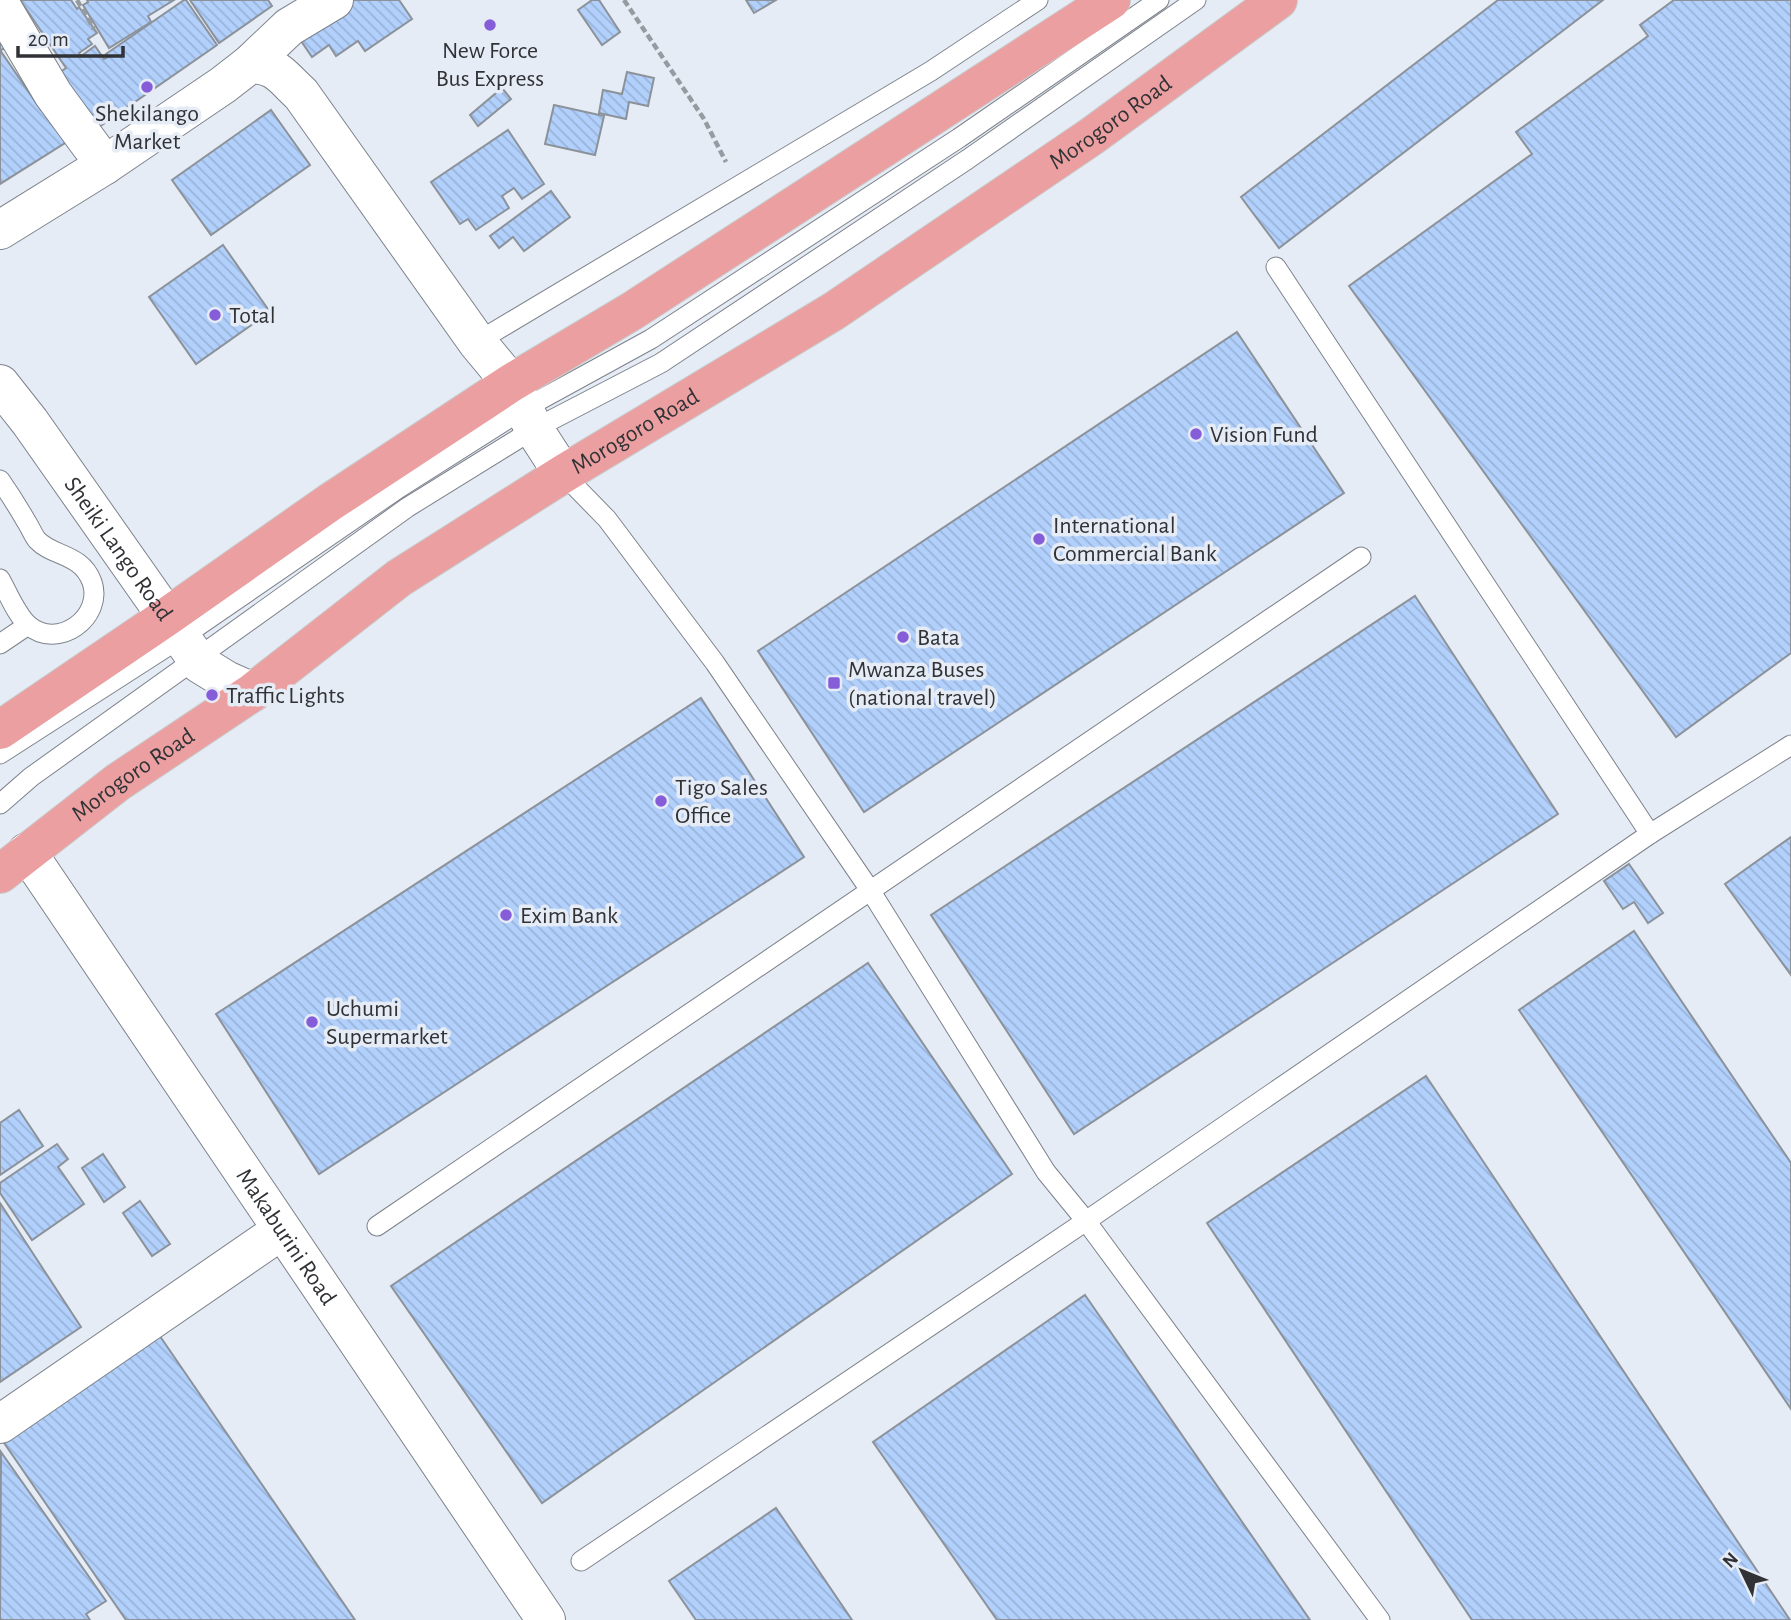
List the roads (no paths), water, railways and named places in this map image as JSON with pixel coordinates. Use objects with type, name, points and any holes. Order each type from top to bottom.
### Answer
[{"type":"highway","name":"Morogoro Road","points":[[13,863],[118,782],[253,692],[399,578],[563,474],[834,311],[1091,136],[1278,0]]},
{"type":"highway","name":"Morogoro Road","points":[[0,730],[182,637],[329,503],[523,407],[632,311],[1089,6]]},
{"type":"street","points":[[0,253],[6,217],[105,165],[223,85],[289,27],[334,0]]},
{"type":"street","points":[[0,4],[53,94],[105,165]]},
{"type":"street","points":[[250,64],[264,64],[278,71],[301,94],[523,407],[563,474]]},
{"type":"street","name":"Sheiki Lango Road","points":[[0,384],[30,422],[200,664],[253,692]]},
{"type":"street","name":"Makaburini Road","points":[[13,863],[282,1230],[546,1620]]},
{"type":"street","points":[[0,1424],[282,1230]]},
{"type":"lane","points":[[477,342],[931,71],[1038,0]]},
{"type":"lane","name":"Morogoro Road","points":[[0,754],[182,637],[408,507],[523,407],[662,332],[959,138],[1158,0]]},
{"type":"lane","name":"Morogoro Road","points":[[523,407],[661,362],[968,159],[1196,0]]},
{"type":"lane","points":[[1276,267],[1650,834]]},
{"type":"lane","points":[[563,474],[607,519],[708,654],[870,890],[1046,1172],[1086,1221],[1380,1620]]},
{"type":"lane","points":[[0,480],[38,541],[84,568],[91,579],[93,605],[87,617],[66,632],[53,634],[39,631],[28,625],[0,579]]},
{"type":"lane","points":[[377,1226],[1361,557]]},
{"type":"lane","points":[[0,643],[28,625]]},
{"type":"lane","name":"Morogoro Road","points":[[0,804],[182,637]]},
{"type":"lane","points":[[581,1562],[1086,1221],[1650,834],[1791,745]]},
{"type":"place","name":"New Force Bus Express","points":[[490,25]]},
{"type":"place","name":"Shekilango Market","points":[[147,87]]},
{"type":"place","name":"Total","points":[[215,315]]},
{"type":"place","name":"Vision Fund","points":[[1196,434]]},
{"type":"place","name":"International Commercial Bank","points":[[1039,539]]},
{"type":"place","name":"Bata","points":[[903,637]]},
{"type":"place","name":"Mwanza Buses (national travel)","points":[[834,683]]},
{"type":"place","name":"Traffic Lights","points":[[212,695]]},
{"type":"place","name":"Tigo Sales Office","points":[[661,801]]},
{"type":"place","name":"Exim Bank","points":[[506,915]]},
{"type":"place","name":"Uchumi Supermarket","points":[[312,1022]]}]
